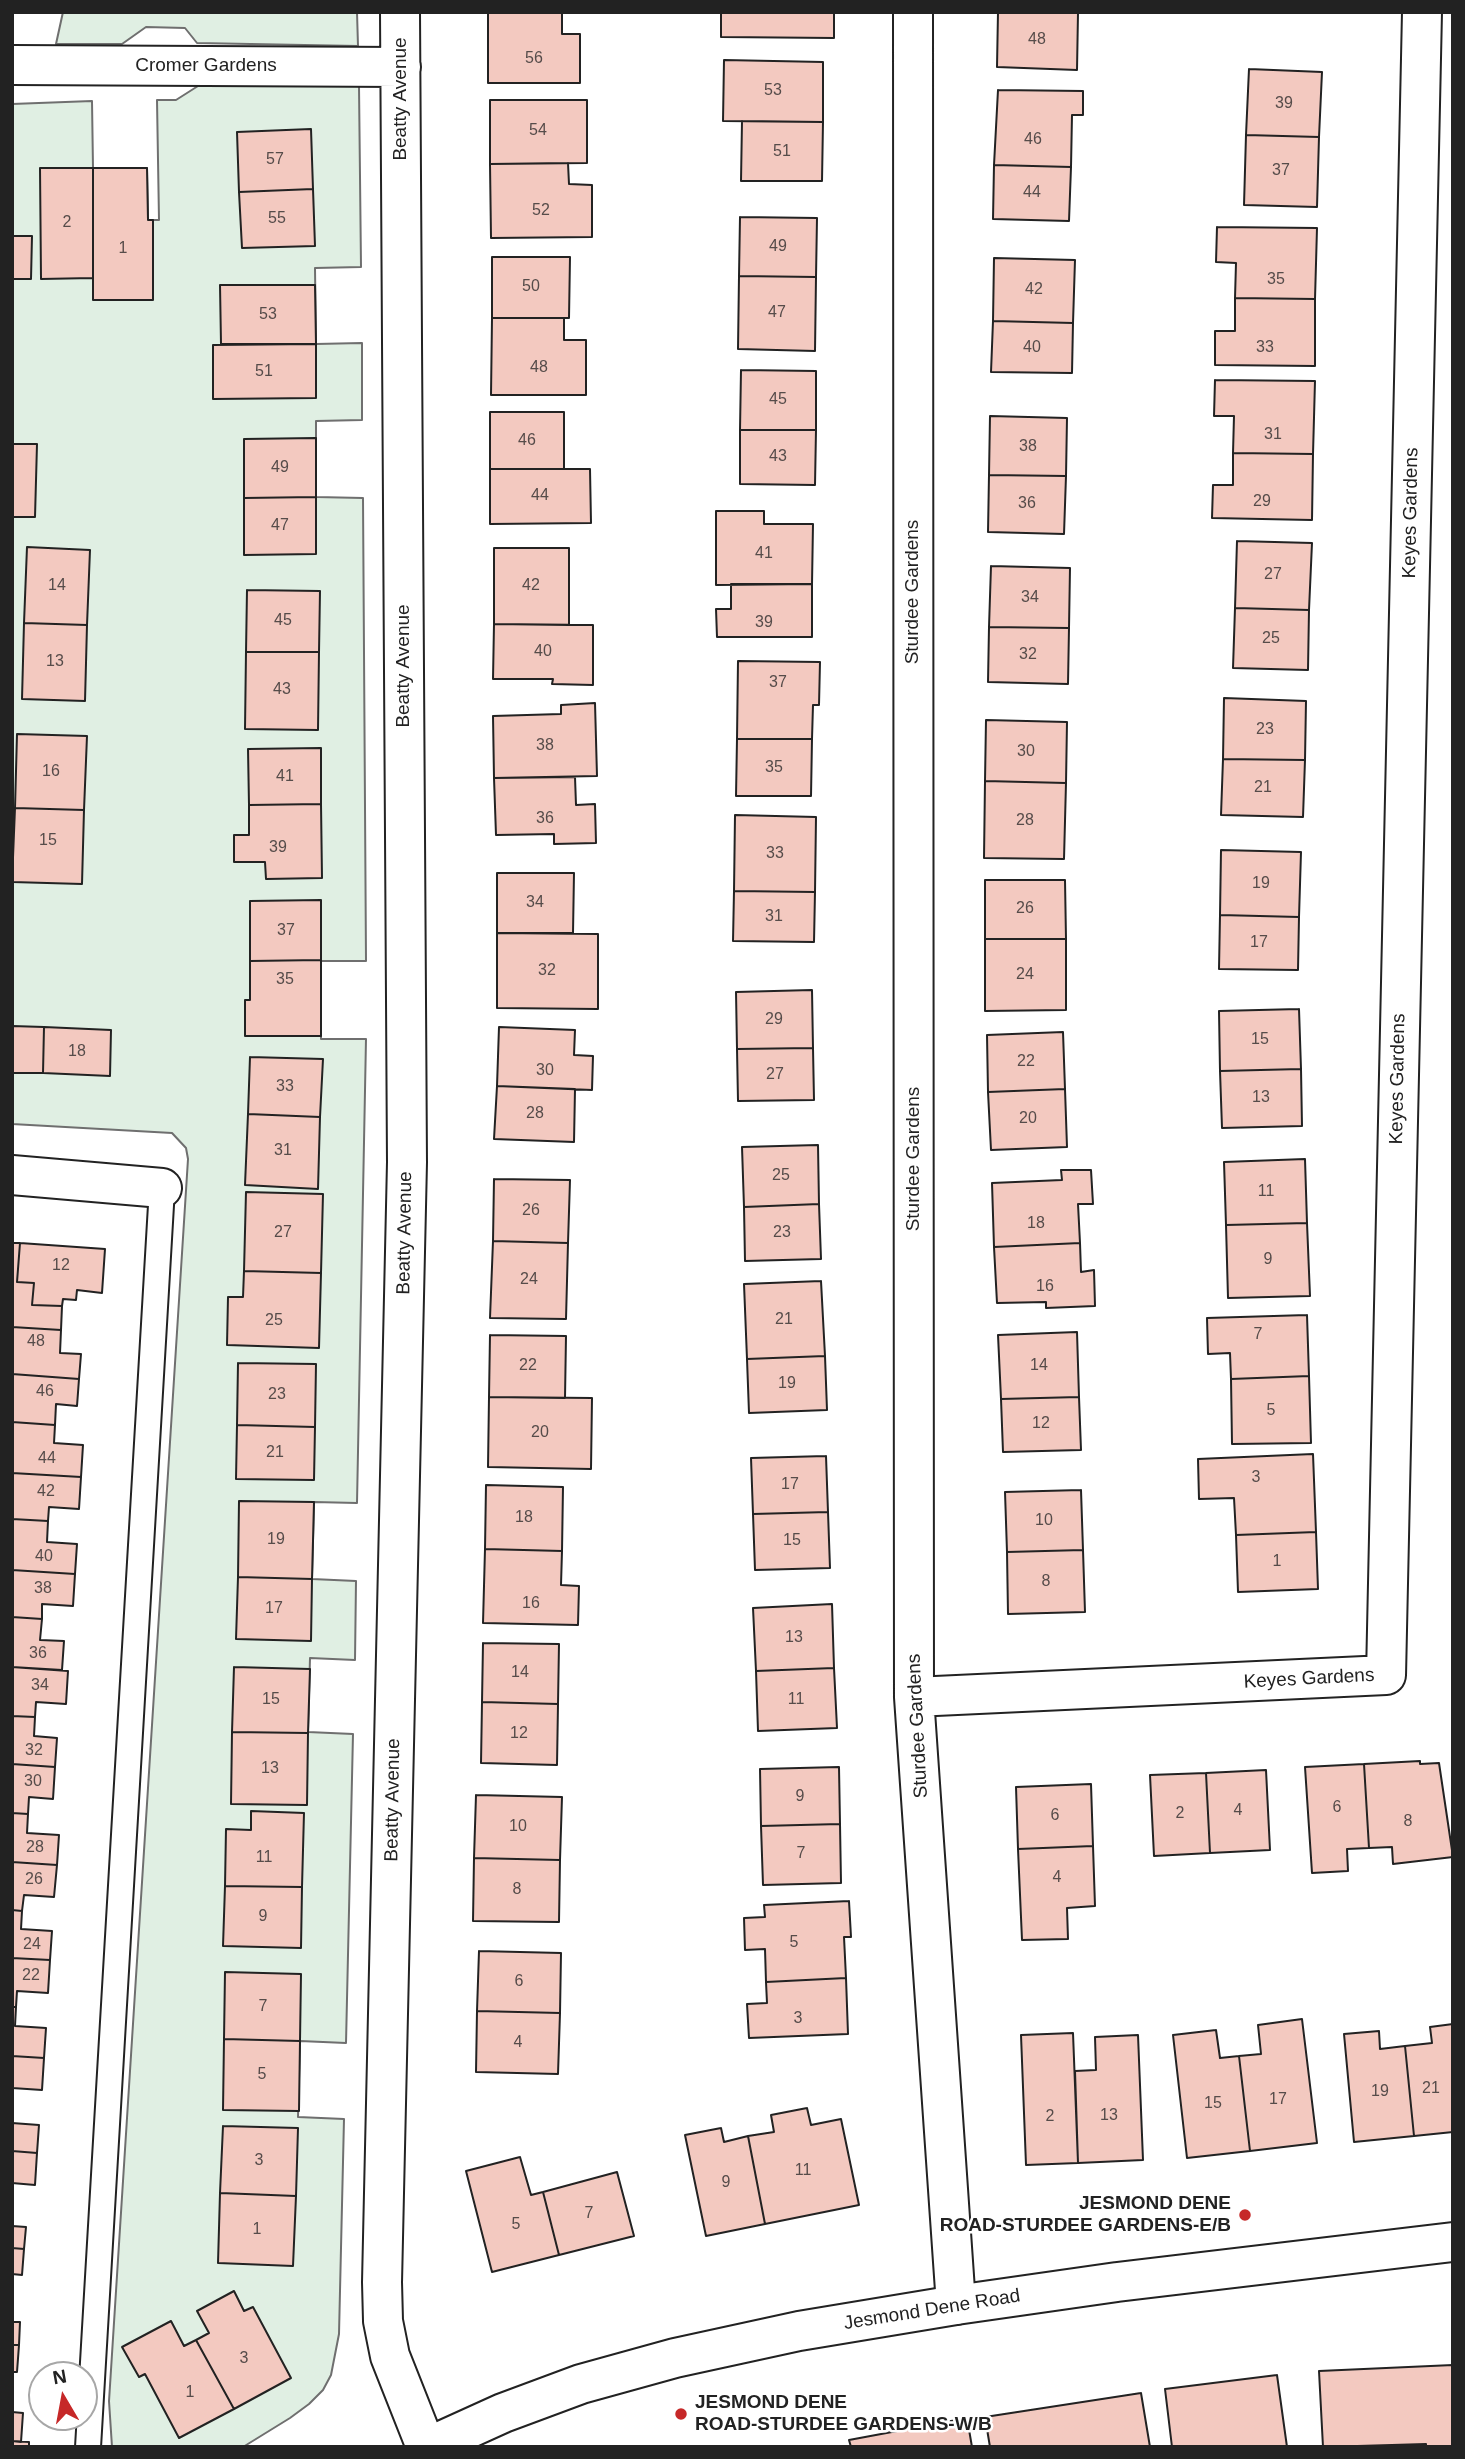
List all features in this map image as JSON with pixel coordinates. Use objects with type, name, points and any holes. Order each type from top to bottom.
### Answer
[{"type":"street","name":"Beatty Avenue","points":[[400,12],[407,1162],[382,2282],[383,2321],[390,2356],[427,2447]]},
{"type":"street","name":"Sturdee Gardens","points":[[913,12],[914,1697],[956,2305]]},
{"type":"street","name":"Keyes Gardens","points":[[914,1697],[1385,1675],[1422,12]]},
{"type":"street","name":"Cromer Gardens","points":[[12,65],[401,67]]},
{"type":"street","points":[[12,1175],[162,1188]]},
{"type":"street","name":"Jesmond Dene Road","points":[[427,2447],[503,2413],[581,2384],[676,2358],[799,2331],[1117,2282],[1453,2242]]},
{"type":"lane","points":[[88,2447],[162,1188]]},
{"type":"green space","points":[[63,12],[357,12],[358,46],[197,43],[185,28],[146,27],[122,44],[56,44]]},
{"type":"green space","points":[[198,86],[359,86],[361,267],[315,268],[316,344],[362,343],[362,420],[316,421],[316,497],[363,498],[366,961],[321,961],[321,1039],[366,1039],[357,1503],[314,1502],[312,1579],[356,1581],[355,1660],[310,1658],[308,1732],[353,1734],[346,2043],[300,2041],[298,2117],[344,2119],[339,2334],[331,2375],[323,2390],[290,2418],[243,2447],[112,2447],[109,2401],[188,1159],[186,1148],[172,1133],[12,1124],[12,104],[92,101],[93,168],[147,168],[148,220],[159,220],[157,100],[176,100]]},
{"type":"building","points":[[488,12],[562,12],[562,34],[580,34],[580,83],[488,83]]},
{"type":"building","points":[[721,12],[834,12],[834,38],[721,37]]},
{"type":"building","points":[[998,12],[1078,13],[1077,70],[997,67]]},
{"type":"building","points":[[724,60],[823,62],[823,122],[723,121]]},
{"type":"building","points":[[1249,69],[1322,72],[1319,137],[1246,135]]},
{"type":"building","points":[[998,90],[1083,91],[1083,115],[1072,115],[1071,167],[994,165]]},
{"type":"building","points":[[490,100],[587,100],[587,163],[490,164]]},
{"type":"building","points":[[742,121],[823,122],[822,181],[741,181]]},
{"type":"building","points":[[311,129],[313,189],[239,192],[237,132]]},
{"type":"building","points":[[1246,135],[1319,137],[1317,207],[1244,205]]},
{"type":"building","points":[[568,163],[569,184],[592,185],[592,237],[491,238],[490,164]]},
{"type":"building","points":[[994,165],[1071,167],[1069,221],[993,219]]},
{"type":"building","points":[[40,168],[93,168],[93,278],[41,279]]},
{"type":"building","points":[[93,168],[147,168],[148,220],[153,220],[153,300],[93,300]]},
{"type":"building","points":[[313,189],[315,246],[242,248],[239,192]]},
{"type":"building","points":[[740,217],[817,218],[816,277],[739,276]]},
{"type":"building","points":[[1217,227],[1317,228],[1315,299],[1235,298],[1236,263],[1216,262]]},
{"type":"building","points":[[12,236],[32,236],[31,279],[12,279]]},
{"type":"building","points":[[492,257],[570,257],[569,318],[492,318]]},
{"type":"building","points":[[994,258],[1075,260],[1073,323],[993,321]]},
{"type":"building","points":[[739,276],[816,277],[815,351],[738,349]]},
{"type":"building","points":[[220,285],[315,285],[316,344],[221,344]]},
{"type":"building","points":[[1235,298],[1315,299],[1315,366],[1215,365],[1215,331],[1235,331]]},
{"type":"building","points":[[492,318],[564,318],[564,340],[586,340],[586,395],[491,395]]},
{"type":"building","points":[[993,321],[1073,323],[1072,373],[991,372]]},
{"type":"building","points":[[316,344],[316,398],[213,399],[213,345]]},
{"type":"building","points":[[741,370],[816,371],[816,430],[740,430]]},
{"type":"building","points":[[1215,380],[1315,381],[1313,454],[1233,453],[1234,416],[1214,416]]},
{"type":"building","points":[[490,412],[564,412],[564,469],[490,469]]},
{"type":"building","points":[[990,416],[1067,418],[1066,476],[989,475]]},
{"type":"building","points":[[740,430],[816,430],[815,485],[740,484]]},
{"type":"building","points":[[316,438],[316,497],[244,498],[244,439]]},
{"type":"building","points":[[12,444],[37,444],[35,517],[12,517]]},
{"type":"building","points":[[1233,453],[1313,454],[1312,520],[1212,518],[1213,485],[1233,485]]},
{"type":"building","points":[[490,469],[590,469],[591,523],[490,524]]},
{"type":"building","points":[[989,475],[1066,476],[1064,534],[988,532]]},
{"type":"building","points":[[316,497],[316,554],[244,555],[244,498]]},
{"type":"building","points":[[716,511],[764,511],[764,524],[813,524],[812,584],[716,585]]},
{"type":"building","points":[[1237,541],[1312,543],[1309,610],[1235,608]]},
{"type":"building","points":[[27,547],[90,550],[87,625],[24,623]]},
{"type":"building","points":[[494,548],[569,548],[569,625],[494,624]]},
{"type":"building","points":[[991,566],[1070,568],[1069,628],[989,627]]},
{"type":"building","points":[[731,584],[812,584],[812,637],[717,637],[716,609],[731,609]]},
{"type":"building","points":[[247,590],[320,591],[319,652],[246,652]]},
{"type":"building","points":[[1235,608],[1309,610],[1308,670],[1233,668]]},
{"type":"building","points":[[24,623],[87,625],[85,701],[22,699]]},
{"type":"building","points":[[494,624],[593,625],[593,685],[552,684],[553,679],[493,679]]},
{"type":"building","points":[[989,627],[1069,628],[1068,684],[988,682]]},
{"type":"building","points":[[246,652],[319,652],[318,730],[245,729]]},
{"type":"building","points":[[738,661],[820,662],[819,705],[813,705],[812,739],[737,739]]},
{"type":"building","points":[[1224,698],[1306,701],[1305,760],[1223,759]]},
{"type":"building","points":[[595,703],[597,776],[494,778],[493,716],[561,714],[561,705]]},
{"type":"building","points":[[986,720],[1067,722],[1066,783],[985,781]]},
{"type":"building","points":[[17,734],[87,736],[84,810],[15,808]]},
{"type":"building","points":[[737,739],[812,739],[811,796],[736,796]]},
{"type":"building","points":[[321,748],[321,804],[249,805],[248,749]]},
{"type":"building","points":[[1223,759],[1305,760],[1303,817],[1221,815]]},
{"type":"building","points":[[575,777],[576,805],[595,804],[596,843],[554,844],[554,834],[496,835],[494,778]]},
{"type":"building","points":[[985,781],[1066,783],[1064,859],[984,858]]},
{"type":"building","points":[[321,804],[322,878],[266,879],[265,862],[234,862],[234,835],[249,835],[249,805]]},
{"type":"building","points":[[15,808],[84,810],[82,884],[12,882]]},
{"type":"building","points":[[735,815],[816,817],[815,892],[734,891]]},
{"type":"building","points":[[1221,850],[1301,852],[1299,917],[1220,915]]},
{"type":"building","points":[[497,873],[574,873],[573,933],[497,933]]},
{"type":"building","points":[[985,880],[1065,880],[1066,939],[985,939]]},
{"type":"building","points":[[734,891],[815,892],[814,942],[733,941]]},
{"type":"building","points":[[321,900],[321,960],[250,961],[250,901]]},
{"type":"building","points":[[1220,915],[1299,917],[1298,970],[1219,969]]},
{"type":"building","points":[[497,933],[598,934],[598,1009],[497,1008]]},
{"type":"building","points":[[985,939],[1066,939],[1066,1010],[985,1011]]},
{"type":"building","points":[[321,960],[321,1036],[245,1036],[245,1000],[250,1000],[250,961]]},
{"type":"building","points":[[812,990],[813,1048],[737,1049],[736,992]]},
{"type":"building","points":[[1299,1009],[1301,1069],[1220,1071],[1219,1011]]},
{"type":"building","points":[[12,1026],[44,1027],[43,1073],[12,1073]]},
{"type":"building","points":[[44,1027],[111,1030],[110,1076],[43,1073]]},
{"type":"building","points":[[499,1027],[575,1030],[574,1055],[593,1056],[592,1090],[497,1086]]},
{"type":"building","points":[[1063,1032],[1065,1089],[988,1092],[987,1035]]},
{"type":"building","points":[[813,1048],[814,1100],[738,1101],[737,1049]]},
{"type":"building","points":[[250,1057],[323,1059],[320,1117],[248,1114]]},
{"type":"building","points":[[1301,1069],[1302,1126],[1222,1128],[1220,1071]]},
{"type":"building","points":[[497,1086],[575,1089],[574,1142],[494,1139]]},
{"type":"building","points":[[1065,1089],[1067,1147],[991,1150],[988,1092]]},
{"type":"building","points":[[248,1114],[320,1117],[318,1189],[245,1185]]},
{"type":"building","points":[[818,1145],[819,1204],[744,1207],[742,1147]]},
{"type":"building","points":[[1305,1159],[1307,1223],[1226,1225],[1224,1162]]},
{"type":"building","points":[[1061,1170],[1091,1170],[1093,1204],[1078,1204],[1080,1243],[994,1247],[992,1183],[1062,1180]]},
{"type":"building","points":[[494,1179],[570,1180],[568,1243],[493,1241]]},
{"type":"building","points":[[246,1192],[323,1194],[321,1273],[244,1271]]},
{"type":"building","points":[[819,1204],[821,1259],[745,1261],[744,1207]]},
{"type":"building","points":[[1307,1223],[1310,1296],[1228,1298],[1226,1225]]},
{"type":"building","points":[[493,1241],[568,1243],[566,1319],[490,1318]]},
{"type":"building","points":[[12,1243],[20,1243],[17,1282],[34,1283],[32,1305],[62,1306],[61,1330],[12,1327]]},
{"type":"building","points":[[20,1243],[105,1249],[102,1293],[77,1290],[76,1300],[63,1299],[62,1306],[32,1305],[34,1283],[17,1282]]},
{"type":"building","points":[[1080,1243],[1081,1272],[1094,1270],[1095,1306],[1046,1308],[1046,1302],[997,1303],[994,1247]]},
{"type":"building","points":[[244,1271],[321,1273],[319,1348],[227,1345],[228,1297],[243,1297]]},
{"type":"building","points":[[821,1281],[825,1356],[747,1359],[744,1284]]},
{"type":"building","points":[[1307,1315],[1309,1376],[1231,1379],[1230,1353],[1208,1354],[1207,1318]]},
{"type":"building","points":[[12,1327],[61,1330],[60,1353],[81,1354],[79,1379],[12,1374]]},
{"type":"building","points":[[1077,1332],[1079,1397],[1001,1399],[998,1335]]},
{"type":"building","points":[[490,1335],[566,1336],[565,1398],[489,1397]]},
{"type":"building","points":[[825,1356],[827,1410],[749,1413],[747,1359]]},
{"type":"building","points":[[238,1363],[316,1364],[315,1427],[237,1425]]},
{"type":"building","points":[[12,1374],[79,1379],[77,1406],[56,1404],[55,1425],[12,1422]]},
{"type":"building","points":[[1309,1376],[1311,1443],[1232,1444],[1231,1379]]},
{"type":"building","points":[[489,1397],[592,1398],[591,1469],[488,1467]]},
{"type":"building","points":[[1079,1397],[1081,1450],[1003,1452],[1001,1399]]},
{"type":"building","points":[[12,1422],[55,1425],[54,1443],[83,1445],[81,1477],[12,1473]]},
{"type":"building","points":[[237,1425],[315,1427],[314,1480],[236,1479]]},
{"type":"building","points":[[1313,1454],[1316,1532],[1236,1535],[1234,1498],[1199,1499],[1198,1459]]},
{"type":"building","points":[[826,1456],[828,1512],[753,1514],[751,1458]]},
{"type":"building","points":[[12,1473],[81,1477],[79,1509],[49,1507],[48,1521],[12,1519]]},
{"type":"building","points":[[486,1485],[563,1487],[562,1551],[485,1549]]},
{"type":"building","points":[[1081,1490],[1083,1550],[1007,1552],[1005,1492]]},
{"type":"building","points":[[239,1501],[314,1502],[312,1579],[238,1577]]},
{"type":"building","points":[[828,1512],[830,1568],[755,1570],[753,1514]]},
{"type":"building","points":[[12,1519],[48,1521],[47,1542],[77,1544],[75,1574],[12,1570]]},
{"type":"building","points":[[1316,1532],[1318,1589],[1238,1592],[1236,1535]]},
{"type":"building","points":[[485,1549],[562,1551],[561,1585],[579,1586],[578,1625],[483,1623]]},
{"type":"building","points":[[1083,1550],[1085,1612],[1008,1614],[1007,1552]]},
{"type":"building","points":[[12,1570],[75,1574],[73,1606],[42,1604],[42,1619],[12,1617]]},
{"type":"building","points":[[238,1577],[312,1579],[311,1641],[236,1639]]},
{"type":"building","points":[[832,1604],[834,1668],[756,1671],[753,1608]]},
{"type":"building","points":[[12,1617],[42,1619],[40,1640],[64,1641],[62,1670],[12,1667]]},
{"type":"building","points":[[483,1643],[559,1644],[558,1704],[482,1702]]},
{"type":"building","points":[[12,1667],[68,1671],[66,1704],[36,1702],[35,1717],[12,1716]]},
{"type":"building","points":[[234,1667],[310,1669],[308,1733],[232,1732]]},
{"type":"building","points":[[834,1668],[837,1728],[758,1731],[756,1671]]},
{"type":"building","points":[[482,1702],[558,1704],[557,1765],[481,1763]]},
{"type":"building","points":[[12,1716],[35,1717],[34,1736],[57,1738],[55,1767],[12,1764]]},
{"type":"building","points":[[232,1732],[308,1733],[307,1805],[231,1804]]},
{"type":"building","points":[[1420,1761],[1420,1764],[1439,1763],[1453,1857],[1393,1864],[1392,1847],[1369,1848],[1364,1764]]},
{"type":"building","points":[[12,1764],[55,1767],[53,1799],[29,1797],[28,1814],[12,1813]]},
{"type":"building","points":[[1364,1764],[1369,1848],[1347,1849],[1348,1871],[1312,1873],[1305,1767]]},
{"type":"building","points":[[839,1767],[840,1824],[761,1826],[760,1769]]},
{"type":"building","points":[[1266,1770],[1270,1850],[1210,1853],[1206,1773]]},
{"type":"building","points":[[1206,1773],[1210,1853],[1154,1856],[1150,1775]]},
{"type":"building","points":[[1091,1784],[1093,1846],[1018,1849],[1016,1787]]},
{"type":"building","points":[[476,1795],[562,1797],[560,1860],[474,1858]]},
{"type":"building","points":[[251,1811],[304,1813],[302,1887],[225,1886],[226,1829],[251,1830]]},
{"type":"building","points":[[12,1813],[28,1814],[27,1833],[59,1835],[57,1865],[12,1862]]},
{"type":"building","points":[[840,1824],[841,1883],[763,1885],[761,1826]]},
{"type":"building","points":[[1093,1846],[1095,1906],[1067,1908],[1068,1939],[1022,1940],[1018,1849]]},
{"type":"building","points":[[474,1858],[560,1860],[559,1922],[473,1921]]},
{"type":"building","points":[[12,1862],[57,1865],[54,1897],[24,1895],[22,1911],[12,1910]]},
{"type":"building","points":[[225,1886],[302,1887],[301,1948],[223,1946]]},
{"type":"building","points":[[849,1901],[851,1937],[844,1937],[846,1978],[766,1982],[765,1949],[745,1950],[744,1918],[765,1917],[764,1905]]},
{"type":"building","points":[[12,1910],[22,1911],[21,1929],[52,1931],[50,1960],[12,1958]]},
{"type":"building","points":[[479,1951],[561,1953],[560,2013],[477,2011]]},
{"type":"building","points":[[12,1958],[50,1960],[48,1993],[17,1991],[16,2007],[12,2007]]},
{"type":"building","points":[[225,1972],[301,1974],[300,2041],[224,2039]]},
{"type":"building","points":[[846,1978],[848,2034],[749,2038],[747,2004],[767,2003],[766,1982]]},
{"type":"building","points":[[12,2007],[16,2007],[15,2026],[46,2028],[44,2058],[12,2056]]},
{"type":"building","points":[[477,2011],[560,2013],[558,2074],[476,2072]]},
{"type":"building","points":[[1302,2019],[1317,2143],[1250,2151],[1239,2056],[1261,2054],[1258,2025]]},
{"type":"building","points":[[1453,2024],[1453,2132],[1414,2136],[1405,2046],[1432,2043],[1430,2027]]},
{"type":"building","points":[[1216,2030],[1220,2058],[1239,2056],[1250,2151],[1187,2158],[1173,2035]]},
{"type":"building","points":[[1379,2031],[1380,2049],[1405,2046],[1414,2136],[1354,2142],[1344,2034]]},
{"type":"building","points":[[1073,2033],[1078,2163],[1026,2165],[1021,2035]]},
{"type":"building","points":[[1138,2035],[1143,2160],[1078,2163],[1075,2071],[1096,2070],[1095,2037]]},
{"type":"building","points":[[224,2039],[300,2041],[299,2111],[223,2110]]},
{"type":"building","points":[[12,2056],[44,2058],[42,2090],[12,2088]]},
{"type":"building","points":[[807,2108],[811,2125],[841,2119],[859,2205],[765,2224],[748,2136],[774,2132],[771,2115]]},
{"type":"building","points":[[12,2123],[39,2125],[37,2153],[12,2151]]},
{"type":"building","points":[[223,2126],[298,2128],[296,2196],[220,2193]]},
{"type":"building","points":[[721,2128],[724,2142],[748,2136],[765,2224],[706,2236],[685,2135]]},
{"type":"building","points":[[12,2151],[37,2153],[35,2185],[12,2183]]},
{"type":"building","points":[[520,2157],[531,2195],[543,2192],[559,2255],[492,2272],[466,2171]]},
{"type":"building","points":[[617,2172],[634,2236],[559,2255],[543,2192]]},
{"type":"building","points":[[220,2193],[296,2196],[293,2266],[218,2263]]},
{"type":"building","points":[[12,2226],[26,2227],[24,2249],[12,2248]]},
{"type":"building","points":[[12,2248],[24,2249],[22,2275],[12,2274]]},
{"type":"building","points":[[234,2291],[244,2311],[253,2307],[291,2378],[234,2409],[196,2340],[209,2333],[197,2311]]},
{"type":"building","points":[[171,2321],[184,2346],[196,2340],[234,2409],[179,2438],[145,2374],[139,2377],[122,2347]]},
{"type":"building","points":[[12,2322],[20,2322],[19,2345],[12,2345]]},
{"type":"building","points":[[12,2345],[19,2345],[17,2372],[12,2372]]},
{"type":"building","points":[[1453,2365],[1453,2447],[1426,2447],[1426,2444],[1323,2447],[1319,2371]]},
{"type":"building","points":[[1277,2375],[1287,2447],[1172,2447],[1165,2389]]},
{"type":"building","points":[[1141,2393],[1150,2447],[990,2447],[985,2417]]},
{"type":"building","points":[[12,2412],[23,2413],[21,2442],[12,2441]]},
{"type":"building","points":[[967,2418],[972,2447],[851,2447],[849,2440]]},
{"type":"building","points":[[12,2441],[29,2442],[29,2447],[12,2447]]},
{"type":"place","name":"JESMOND DENE ROAD-STURDEE GARDENS-E/B","points":[[1245,2215]]},
{"type":"place","name":"JESMOND DENE ROAD-STURDEE GARDENS-W/B","points":[[681,2414]]}]
